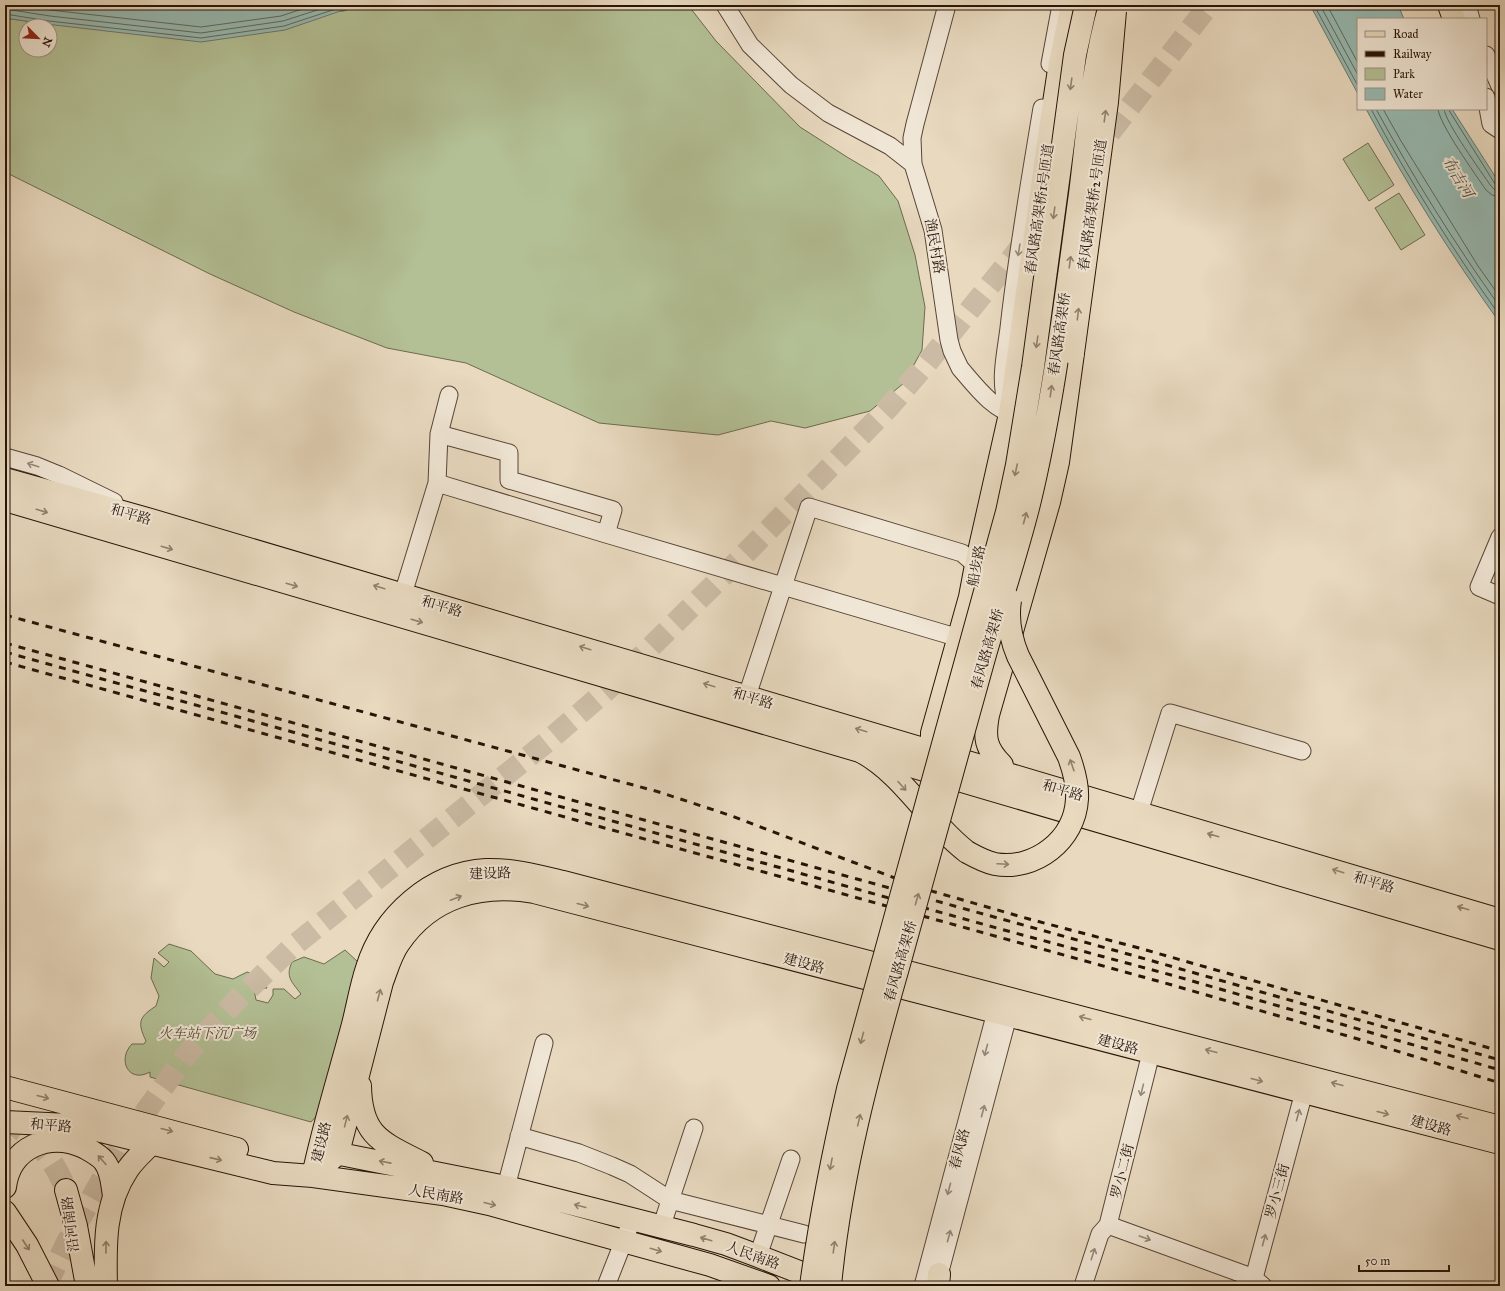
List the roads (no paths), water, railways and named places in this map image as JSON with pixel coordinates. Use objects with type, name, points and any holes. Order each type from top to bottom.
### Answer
[{"type":"main road","name":"春风路高架桥1号匝道","points":[[1010,414],[1061,56],[1072,5]]},
{"type":"main road","name":"春风路高架桥","points":[[811,1286],[821,1216],[848,1089],[1008,505],[1017,465],[1033,367],[1075,55],[1086,5]]},
{"type":"main road","name":"春风路高架桥","points":[[830,1286],[836,1233],[844,1188],[871,1066],[985,656],[1016,551],[1038,461],[1050,401],[1080,192],[1098,50],[1110,5]]},
{"type":"main road","name":"春风路高架桥2号匝道","points":[[1062,429],[1107,102],[1116,5]]},
{"type":"main road","points":[[1450,5],[1455,18]]},
{"type":"main road","name":"船步路","points":[[937,715],[970,597],[1010,414]]},
{"type":"main road","points":[[1002,765],[996,754],[995,743],[1023,638],[1043,526],[1058,462],[1062,429]]},
{"type":"main road","name":"和平路","points":[[5,479],[403,594],[1500,920]]},
{"type":"main road","name":"和平路","points":[[5,500],[1500,939]]},
{"type":"main road","points":[[1025,779],[1002,765],[990,752],[987,744],[986,727],[1043,526]]},
{"type":"main road","points":[[862,752],[884,767],[948,836],[967,852],[994,864],[1018,864],[1030,862],[1054,846],[1063,837],[1075,812],[1077,786],[1069,757],[1018,656],[1009,630],[1008,611],[1016,551]]},
{"type":"main road","points":[[898,741],[912,737],[922,725],[960,595],[976,565]]},
{"type":"main road","points":[[970,597],[980,584],[986,582],[998,582],[1005,584],[1014,592],[1018,611]]},
{"type":"main road","points":[[945,686],[945,698],[948,710],[952,714],[962,719],[968,720],[978,718],[992,702]]},
{"type":"main road","points":[[898,741],[908,742],[925,734],[937,715]]},
{"type":"main road","points":[[937,715],[931,740],[932,751],[939,770],[946,777]]},
{"type":"main road","name":"建设路","points":[[328,1151],[356,1014],[367,967],[375,948],[392,919],[408,903],[429,888],[458,875],[486,870],[511,870],[536,875],[1500,1127]]},
{"type":"main road","name":"建设路","points":[[313,1176],[328,1151],[359,1067],[382,982],[398,944],[411,927],[431,910],[454,898],[495,889],[518,889],[534,892],[1500,1143]]},
{"type":"main road","points":[[359,1067],[360,1103],[368,1127],[387,1145],[444,1174]]},
{"type":"main road","points":[[5,1087],[275,1160],[313,1176]]},
{"type":"main road","name":"和平路","points":[[5,1122],[69,1125],[97,1130]]},
{"type":"main road","name":"人民南路","points":[[97,1130],[273,1173],[313,1176],[443,1194],[481,1202],[710,1265],[765,1285]]},
{"type":"main road","points":[[5,1187],[9,1171],[22,1153],[42,1142],[56,1141],[79,1145],[98,1156],[109,1170],[114,1196]]},
{"type":"main road","points":[[106,1286],[107,1226],[109,1209],[128,1169],[151,1144]]},
{"type":"main road","name":"人民南路","points":[[328,1151],[506,1187],[726,1244],[835,1286]]},
{"type":"main road","name":"沿河南路","points":[[77,1286],[66,1190],[82,1252],[87,1286]]},
{"type":"main road","points":[[6,1211],[30,1250],[48,1286]]},
{"type":"street","points":[[725,5],[750,45],[791,85],[828,112],[890,146],[913,164]]},
{"type":"street","name":"渔民村路","points":[[947,5],[912,138],[913,164],[933,230],[947,329],[954,356],[960,368],[984,396],[998,408],[1010,414],[1062,429]]},
{"type":"street","points":[[1010,414],[1005,397],[1003,382],[1010,315],[1060,5]]},
{"type":"street","points":[[1467,5],[1471,18]]},
{"type":"street","points":[[1487,57],[1500,86]]},
{"type":"street","points":[[1487,102],[1491,124],[1500,130]]},
{"type":"street","points":[[403,594],[436,483],[439,434],[449,395]]},
{"type":"street","points":[[439,434],[509,453],[509,480],[613,510],[606,534]]},
{"type":"street","points":[[5,456],[59,475],[144,518]]},
{"type":"street","points":[[436,483],[949,635]]},
{"type":"street","points":[[747,696],[809,507],[962,553],[976,565]]},
{"type":"street","points":[[1500,537],[1478,587],[1500,596]]},
{"type":"street","points":[[1139,812],[1170,713],[1302,751]]},
{"type":"street","name":"春风路","points":[[934,1283],[1002,1014]]},
{"type":"street","points":[[506,1187],[544,1043]]},
{"type":"street","name":"罗小二街","points":[[1083,1286],[1100,1234],[1108,1225],[1152,1053]]},
{"type":"street","name":"罗小三街","points":[[1258,1282],[1304,1092]]},
{"type":"street","points":[[661,1228],[694,1128]]},
{"type":"street","points":[[519,1136],[579,1153],[612,1166],[630,1174],[670,1200],[804,1234]]},
{"type":"street","points":[[758,1256],[791,1159]]},
{"type":"street","points":[[606,1286],[632,1220]]},
{"type":"street","points":[[1108,1225],[1258,1282]]},
{"type":"water","points":[[5,5],[358,5],[285,30],[201,42],[58,25],[58,18],[18,18],[18,20],[5,18]]},
{"type":"water","points":[[1310,5],[1398,5],[1404,18],[1357,18],[1357,92]]},
{"type":"water","name":"布吉河","points":[[1367,110],[1453,110],[1500,184],[1500,323],[1464,271],[1397,164]]},
{"type":"tunnel","points":[[1049,211],[1209,5]]},
{"type":"tunnel","points":[[46,1286],[67,1242],[119,1149],[184,1058],[213,1025],[291,948],[548,741],[608,689],[738,561],[889,407],[927,363],[1028,238]]},
{"type":"tunnel","points":[[5,1119],[34,1140],[42,1149],[61,1178],[66,1190]]},
{"type":"railway","points":[[5,615],[659,792],[729,815],[921,888],[1029,919],[1139,948],[1500,1051]]},
{"type":"railway","points":[[5,643],[1135,956],[1500,1060]]},
{"type":"railway","points":[[5,652],[1004,930],[1175,976],[1500,1070]]},
{"type":"railway","points":[[5,662],[1172,985],[1358,1039],[1500,1083]]},
{"type":"park label","name":"火车站下沉广场","points":[[207,1033]]}]
